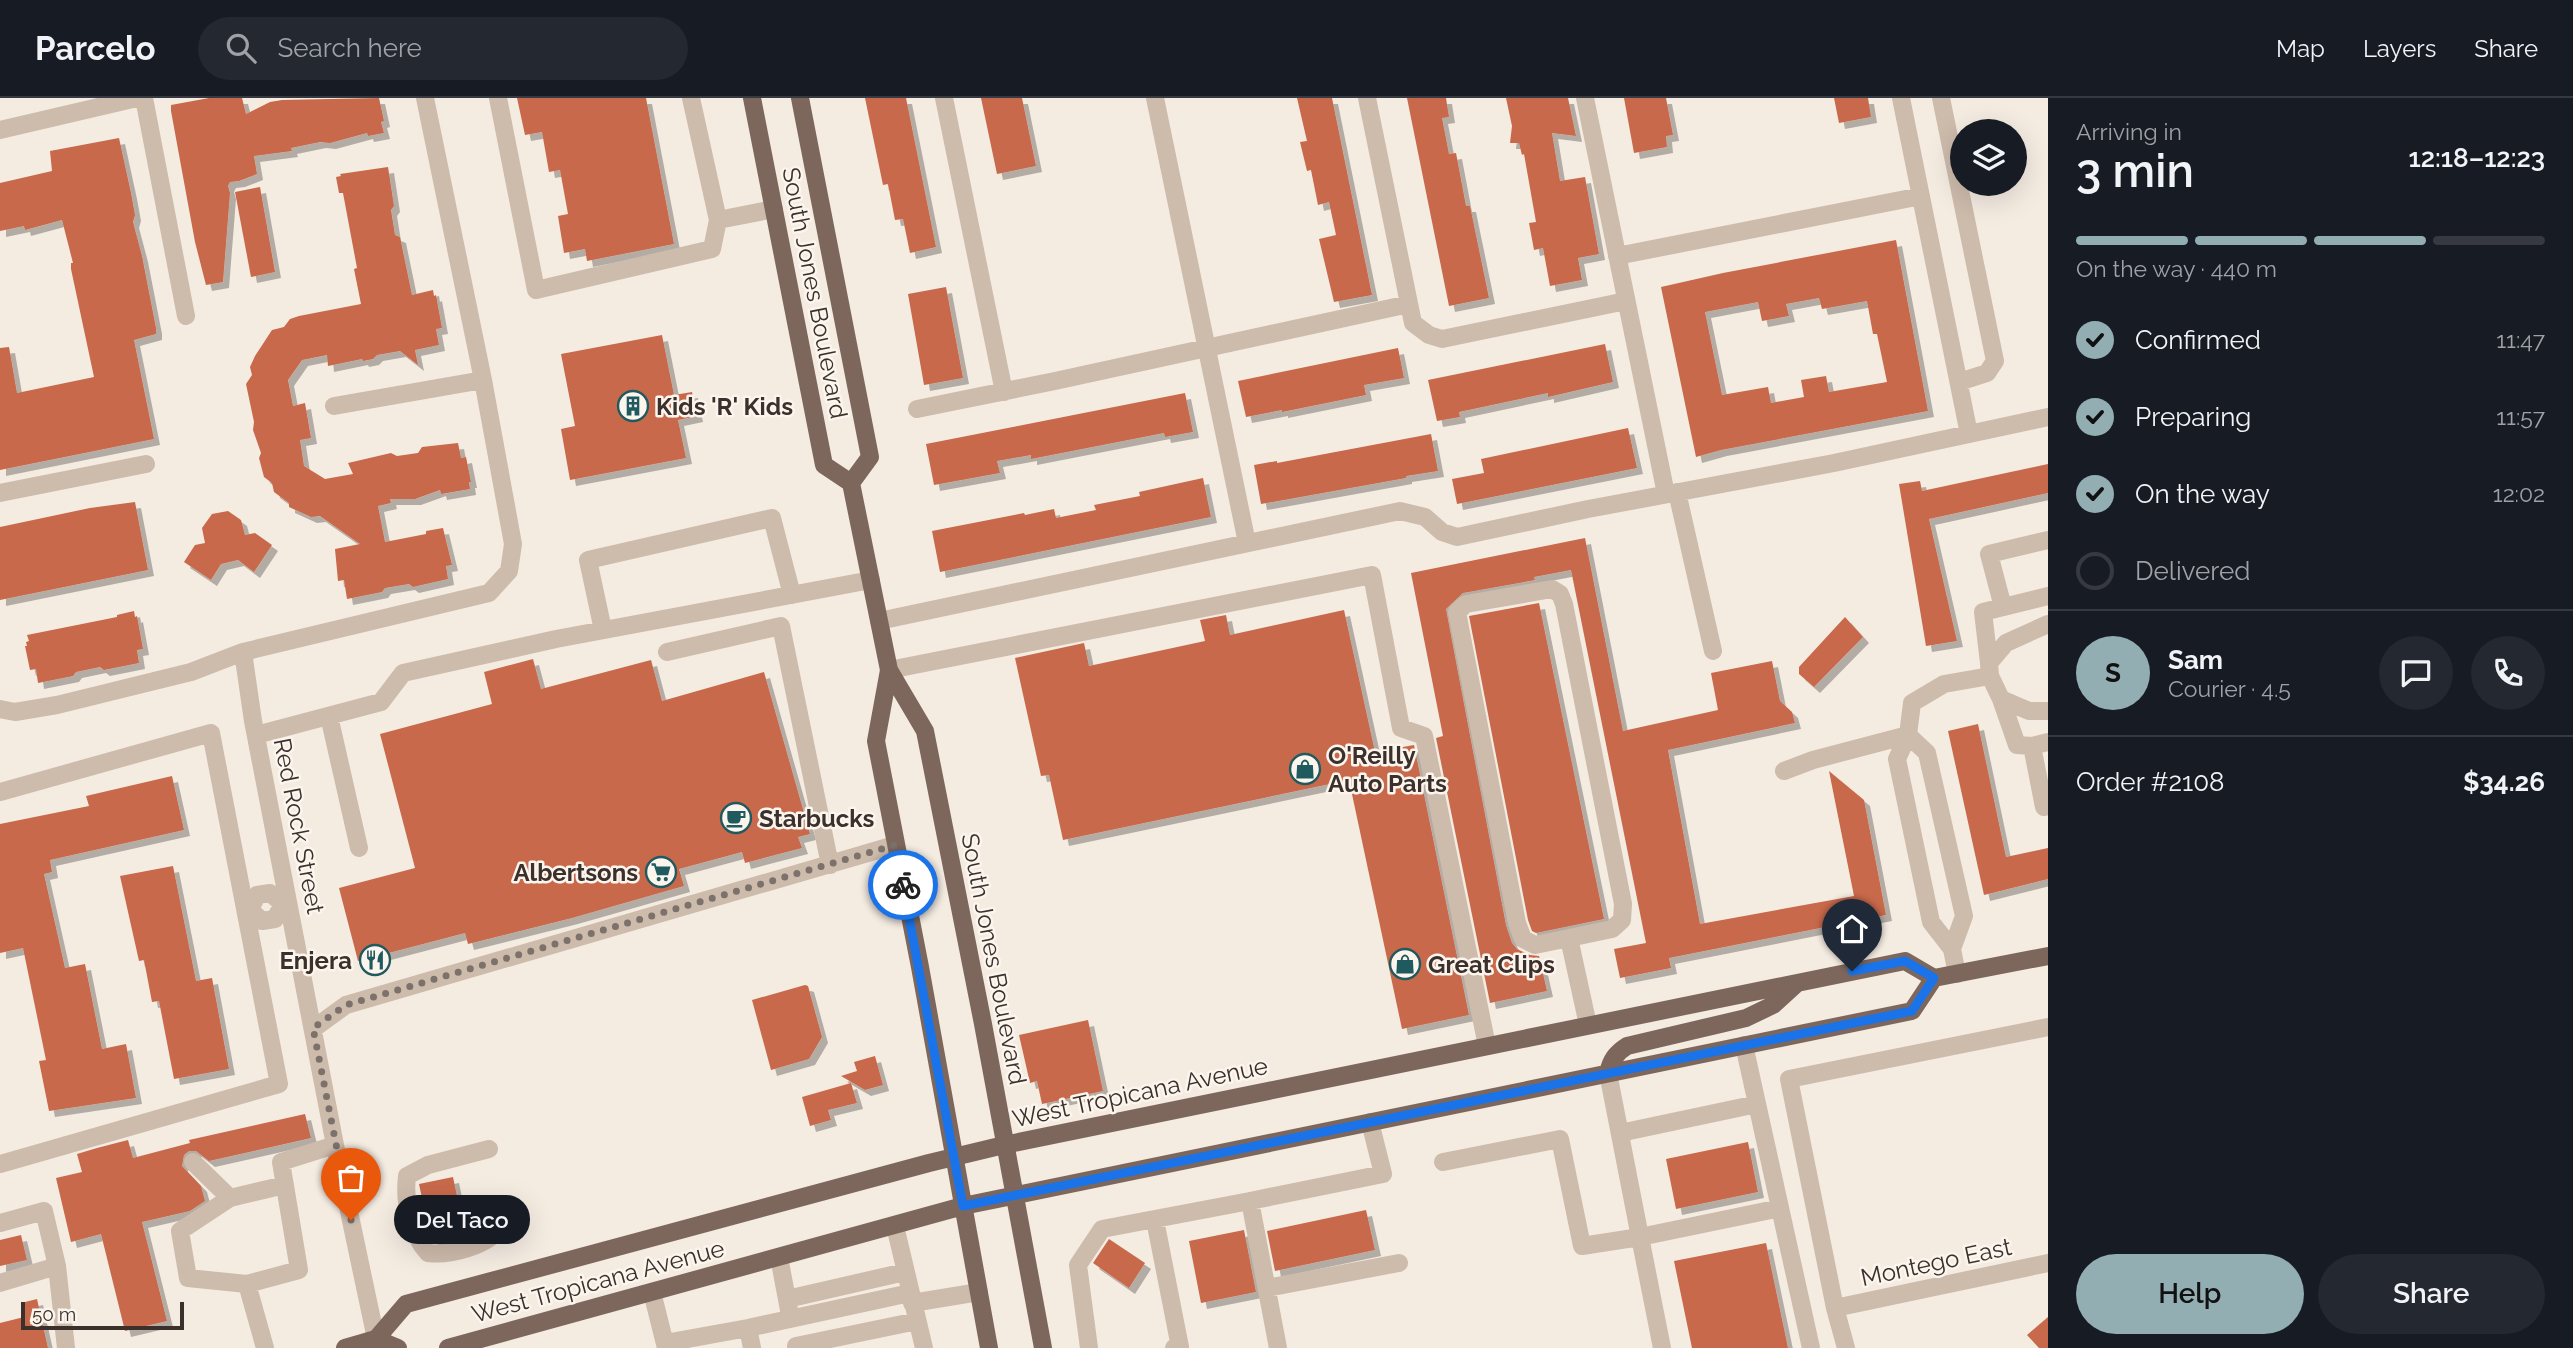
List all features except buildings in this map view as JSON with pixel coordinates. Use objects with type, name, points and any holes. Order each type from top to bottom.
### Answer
[{"type":"main road","name":"South Jones Boulevard","points":[[752,98],[824,465],[851,482],[889,670],[925,731],[1043,1348]]},
{"type":"main road","name":"South Jones Boulevard","points":[[800,98],[870,457],[851,482]]},
{"type":"main road","name":"South Jones Boulevard","points":[[889,670],[876,741],[989,1348]]},
{"type":"main road","points":[[1934,978],[2048,956]]},
{"type":"main road","name":"West Tropicana Avenue","points":[[376,1339],[406,1304],[1004,1145],[1905,961],[1934,978],[1912,1011],[963,1206],[452,1348]]},
{"type":"main road","points":[[1608,1073],[1610,1063],[1618,1052],[1628,1046],[1746,1018],[1773,1005],[1799,982]]},
{"type":"main road","points":[[345,1348],[376,1339],[398,1348]]},
{"type":"street","points":[[0,130],[137,98]]},
{"type":"street","points":[[144,98],[186,316]]},
{"type":"street","points":[[0,709],[15,712],[57,705],[191,672],[243,652],[489,593],[509,571],[513,544],[483,380],[425,98]]},
{"type":"street","points":[[498,98],[536,290],[712,250],[718,220],[691,98]]},
{"type":"street","points":[[944,98],[1004,392]]},
{"type":"street","points":[[1155,98],[1247,543]]},
{"type":"street","points":[[1367,98],[1413,323],[1429,335],[1442,338],[1626,300]]},
{"type":"street","points":[[1585,98],[1626,300],[1713,651]]},
{"type":"street","points":[[1901,98],[1969,434]]},
{"type":"street","points":[[1941,98],[1995,361],[1987,373],[1959,382]]},
{"type":"street","points":[[1617,256],[1921,196]]},
{"type":"street","points":[[718,220],[774,209]]},
{"type":"street","points":[[917,409],[1409,304]]},
{"type":"street","points":[[334,407],[483,380]]},
{"type":"street","points":[[879,621],[1400,511],[1425,517],[1442,532],[1457,537],[1835,463],[2048,417]]},
{"type":"street","points":[[0,493],[146,464]]},
{"type":"street","points":[[603,630],[588,560],[772,518],[792,595]]},
{"type":"street","points":[[2003,607],[1989,554],[2048,540]]},
{"type":"street","points":[[889,670],[1372,575],[1401,728],[1424,736],[1487,1046]]},
{"type":"street","points":[[256,735],[381,702],[403,673],[603,630],[871,580]]},
{"type":"street","points":[[1552,589],[1560,594],[1564,604],[1623,904],[1622,920],[1612,929],[1569,938],[1535,945],[1523,939],[1517,923],[1458,629],[1457,612],[1466,604],[1552,589]]},
{"type":"street","points":[[2048,596],[1983,612],[1990,670],[2017,745],[2040,744],[2045,807],[2048,806]]},
{"type":"street","points":[[1957,974],[1952,950],[1931,922],[1897,759],[1908,735],[1912,703],[1944,684],[1990,670],[2006,643],[2048,624]]},
{"type":"street","points":[[667,652],[781,626],[830,865]]},
{"type":"street","name":"Red Rock Street","points":[[243,652],[286,903],[376,1339]]},
{"type":"street","points":[[2001,699],[2029,711],[2048,711]]},
{"type":"street","points":[[329,716],[359,848]]},
{"type":"street","points":[[0,792],[211,733],[248,911],[279,1084],[0,1164]]},
{"type":"street","points":[[1784,771],[1813,760],[1908,735]]},
{"type":"street","points":[[1908,735],[1927,753],[1964,916],[1952,950]]},
{"type":"street","points":[[313,1028],[346,1005],[895,845]]},
{"type":"street","points":[[248,911],[257,895],[270,893],[286,903]]},
{"type":"street","points":[[1569,938],[1588,1026]]},
{"type":"street","points":[[1846,1348],[1835,1308],[1789,1079],[2048,1027]]},
{"type":"street","points":[[1744,1045],[1811,1348]]},
{"type":"street","points":[[1608,1073],[1662,1348]]},
{"type":"street","points":[[1620,1133],[1758,1104]]},
{"type":"street","points":[[1089,1348],[1078,1265],[1102,1229],[1383,1174],[1370,1122]]},
{"type":"street","points":[[1443,1162],[1560,1139],[1582,1246],[1780,1208]]},
{"type":"street","points":[[285,1185],[230,1198],[180,1231],[188,1278],[247,1284],[299,1270],[285,1185],[281,1162],[335,1145]]},
{"type":"street","points":[[489,1149],[428,1165],[407,1176],[404,1196],[422,1246],[428,1253],[443,1255],[489,1240],[503,1225],[505,1210]]},
{"type":"street","points":[[193,1163],[230,1198]]},
{"type":"street","points":[[1250,1200],[1278,1348]]},
{"type":"street","points":[[0,1223],[44,1211],[57,1266],[66,1348]]},
{"type":"street","points":[[1155,1220],[1180,1347],[1174,1348]]},
{"type":"street","points":[[895,1226],[925,1348]]},
{"type":"street","points":[[779,1257],[796,1347],[917,1321]]},
{"type":"street","points":[[1266,1288],[1399,1263]]},
{"type":"street","name":"Montego East","points":[[1835,1308],[2048,1263]]},
{"type":"street","points":[[0,1283],[57,1266]]},
{"type":"street","points":[[787,1299],[905,1272]]},
{"type":"street","points":[[247,1284],[265,1348]]},
{"type":"street","points":[[653,1292],[666,1346],[790,1319],[911,1298],[979,1292]]},
{"type":"street","points":[[748,1328],[752,1348]]},
{"type":"way so far","points":[[351,1220],[313,1028],[346,1005],[895,845],[903,885]]},
{"type":"place","name":"Kids 'R' Kids","points":[[633,406]]},
{"type":"place","name":"O'Reilly Auto Parts","points":[[1305,769]]},
{"type":"place","name":"Starbucks","points":[[736,818]]},
{"type":"place","name":"Albertsons","points":[[661,872]]},
{"type":"place","name":"Enjera","points":[[375,960]]},
{"type":"place","name":"Great Clips","points":[[1405,964]]},
{"type":"place","name":"Del Taco","points":[[351,1220]]},
{"type":"route","points":[[903,885],[963,1206],[1912,1011],[1934,978],[1905,961],[1852,971]]}]
